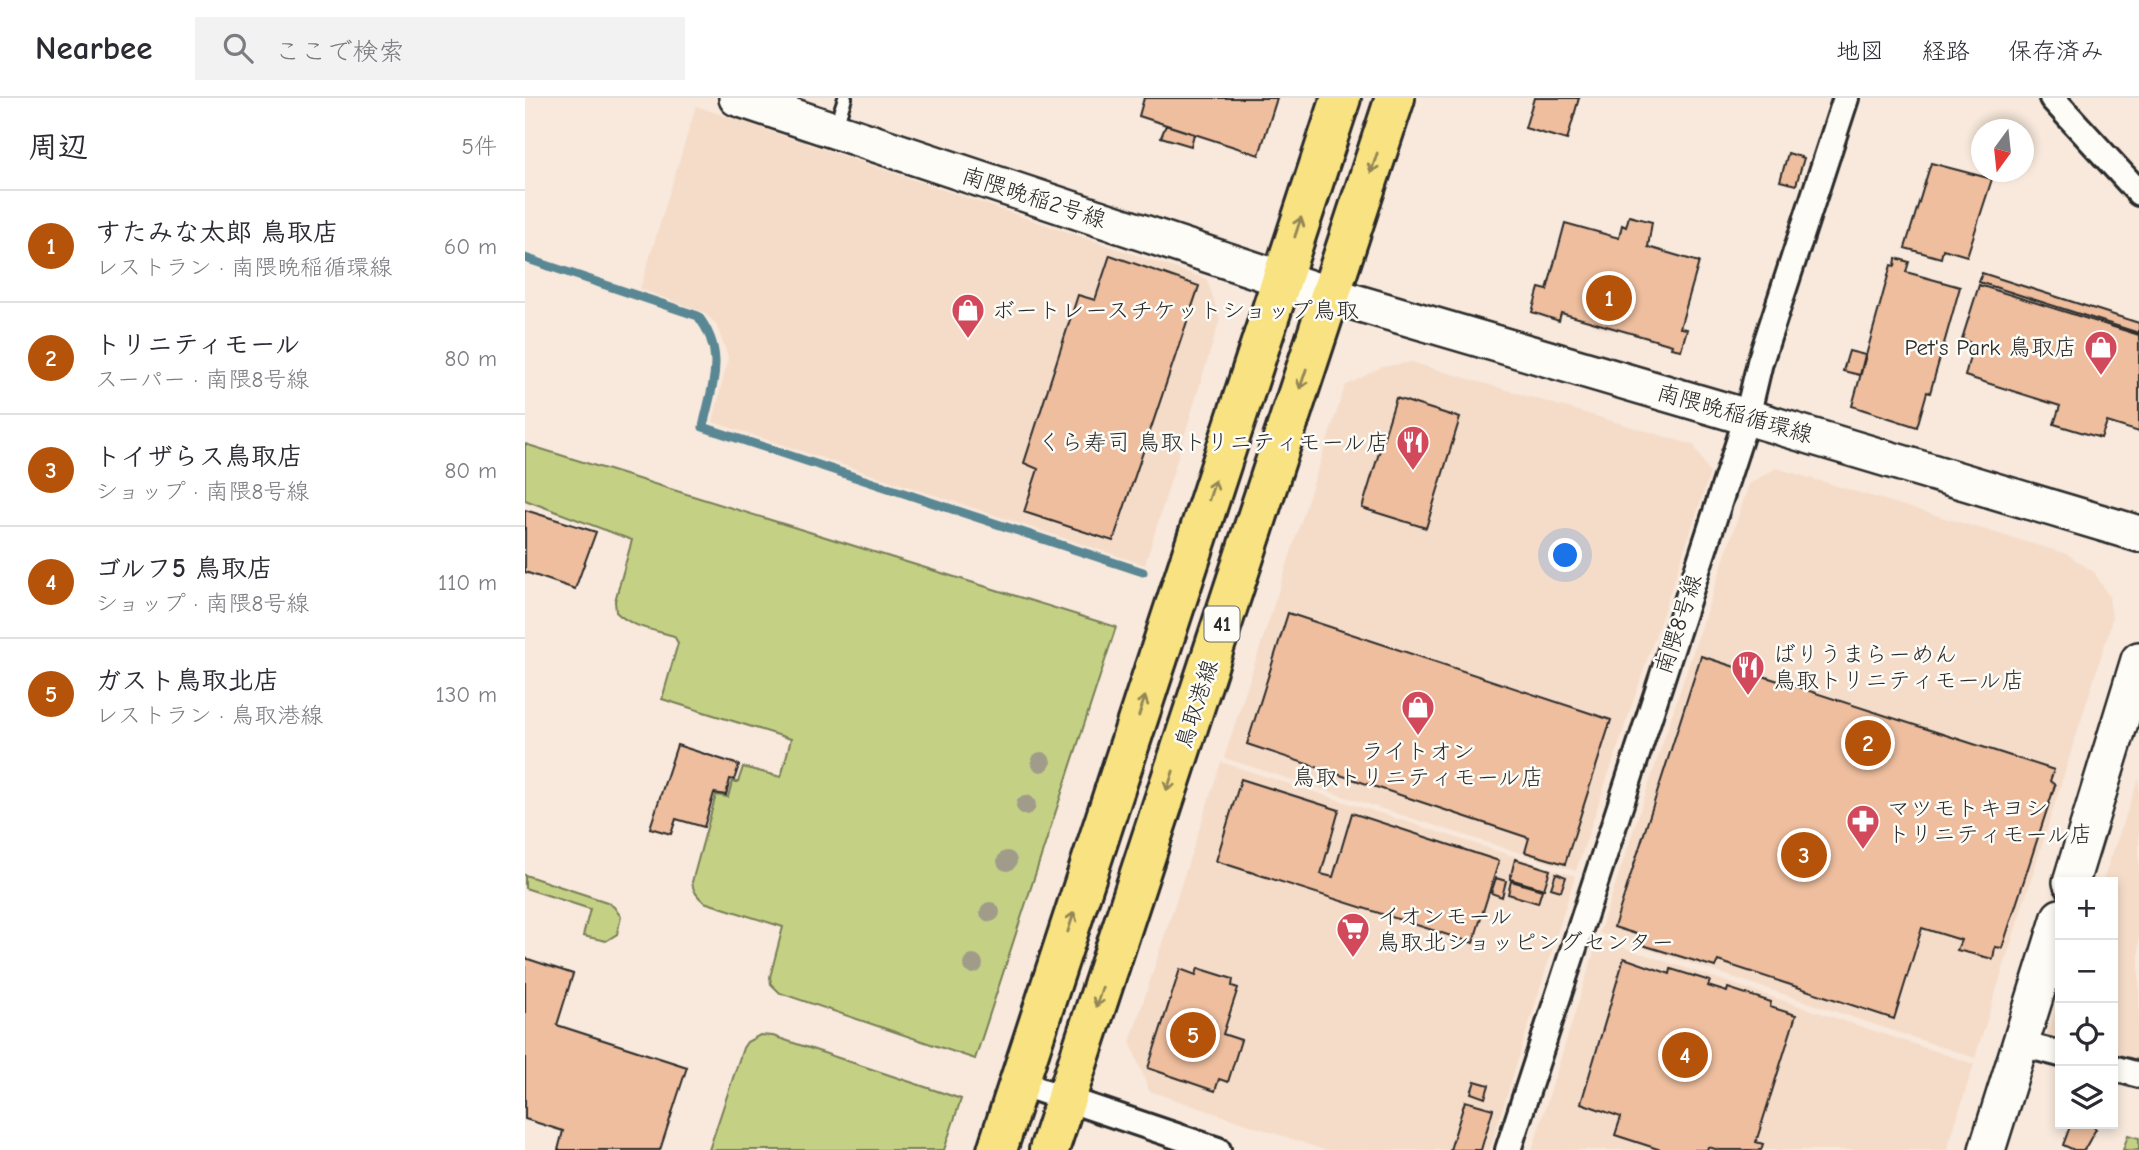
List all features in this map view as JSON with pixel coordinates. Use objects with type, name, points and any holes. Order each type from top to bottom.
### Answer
[{"type":"main road","name":"41","points":[[997,1150],[1341,98]]},
{"type":"main road","name":"鳥取港線","points":[[1049,1150],[1395,98]]},
{"type":"street","name":"南隈晩稲2号線","points":[[737,98],[840,114],[1330,295]]},
{"type":"street","name":"南隈8号線","points":[[1508,1150],[1747,417],[1761,362],[1846,98]]},
{"type":"street","points":[[2052,98],[2139,193]]},
{"type":"street","name":"南隈晩稲循環線","points":[[1330,295],[2139,534]]},
{"type":"street","points":[[2073,877],[2139,660]]},
{"type":"street","points":[[1987,1150],[2055,933]]},
{"type":"street","points":[[2021,1044],[2055,1053]]},
{"type":"street","points":[[2118,1069],[2139,1075]]},
{"type":"street","points":[[1019,1083],[1218,1150]]},
{"type":"shaded area","name":"ボートレースチケットショップ鳥取","points":[[696,106],[1207,279],[1220,319],[1145,565],[713,422],[728,357],[716,324],[703,312],[640,289]]},
{"type":"shaded area","points":[[1411,362],[1694,445],[1710,474],[1576,871],[1224,758],[1345,386],[1382,367]]},
{"type":"shaded area","points":[[1776,468],[2067,554],[2094,572],[2109,596],[2112,618],[2110,628],[1975,1058],[1599,933],[1749,484]]},
{"type":"shaded area","name":"イオンモール 鳥取北ショッピングセンター","points":[[1221,762],[1575,876],[1490,1150],[1324,1150],[1149,1091],[1130,1042]]},
{"type":"shaded area","points":[[2139,778],[2139,1069],[2118,1063],[2118,877],[2104,877]]},
{"type":"shaded area","name":"イオンモール 鳥取北ショッピングセンター","points":[[1598,939],[1974,1064],[1947,1150],[1532,1150]]},
{"type":"shaded area","points":[[2055,1012],[2055,1042],[2045,1039]]},
{"type":"green space","points":[[525,444],[1116,627],[975,1059],[780,993],[771,984],[770,977],[783,927],[704,902],[697,895],[692,882],[716,795],[728,797],[732,782],[738,782],[743,767],[781,777],[791,739],[662,699],[678,643],[674,636],[636,625],[616,612],[615,601],[632,540],[525,500]]},
{"type":"green space","points":[[525,875],[607,902],[621,917],[617,934],[606,941],[583,936],[590,909],[525,888]]},
{"type":"green space","points":[[760,1035],[773,1036],[961,1099],[944,1150],[709,1150],[743,1048],[747,1042]]},
{"type":"green space","points":[[2128,1135],[2139,1138],[2139,1150],[2123,1150]]},
{"type":"building","points":[[1144,98],[1277,98],[1259,155],[1139,116]]},
{"type":"building","points":[[1534,98],[1579,98],[1567,140],[1525,128]]},
{"type":"building","points":[[1166,125],[1194,134],[1191,146],[1161,137]]},
{"type":"building","points":[[1788,153],[1804,158],[1796,185],[1780,181]]},
{"type":"building","points":[[1931,163],[1971,173],[1971,182],[1991,182],[1967,256],[1943,249],[1941,258],[1905,248]]},
{"type":"building","points":[[1629,216],[1652,222],[1648,247],[1699,262],[1680,328],[1687,329],[1681,350],[1671,348],[1672,345],[1561,313],[1559,321],[1532,312],[1539,288],[1547,290],[1565,223],[1619,238],[1622,225],[1626,227]]},
{"type":"building","points":[[1110,255],[1199,286],[1113,541],[1024,512],[1038,469],[1024,463],[1078,295],[1095,300]]},
{"type":"building","points":[[1896,258],[1909,262],[1906,272],[1960,287],[1930,393],[1927,392],[1917,427],[1852,406],[1891,265],[1895,266]]},
{"type":"building","points":[[1982,273],[2139,323],[2139,333],[1979,282]]},
{"type":"building","points":[[1979,285],[2139,335],[2139,432],[2107,422],[2101,438],[2054,424],[2060,406],[1965,376],[1973,344],[1962,339]]},
{"type":"building","points":[[1849,351],[1865,355],[1860,375],[1843,371]]},
{"type":"building","points":[[1396,398],[1460,418],[1426,528],[1362,508]]},
{"type":"building","points":[[525,510],[596,532],[575,589],[525,572]]},
{"type":"building","points":[[1288,613],[1611,720],[1565,864],[1525,852],[1529,838],[1247,744]]},
{"type":"building","points":[[1701,656],[2054,770],[2050,781],[2055,785],[2002,948],[1995,947],[1993,959],[1957,950],[1961,940],[1922,928],[1894,1019],[1718,961],[1715,967],[1636,943],[1639,935],[1614,927]]},
{"type":"building","points":[[677,745],[739,765],[734,780],[730,779],[726,795],[714,793],[704,827],[676,819],[671,834],[650,828]]},
{"type":"building","points":[[1241,779],[1339,810],[1321,874],[1333,877],[1352,813],[1499,861],[1473,943],[1216,861]]},
{"type":"building","points":[[1515,859],[1550,870],[1544,889],[1510,879]]},
{"type":"building","points":[[1556,873],[1566,877],[1561,891],[1551,888]]},
{"type":"building","points":[[1496,878],[1506,881],[1502,897],[1491,893]]},
{"type":"building","points":[[1511,881],[1542,890],[1538,903],[1508,894]]},
{"type":"building","points":[[525,958],[573,974],[557,1025],[687,1067],[660,1150],[558,1150],[563,1131],[525,1119]]},
{"type":"building","points":[[1624,958],[1670,974],[1671,969],[1710,981],[1708,986],[1727,992],[1728,988],[1771,1002],[1770,1007],[1796,1015],[1756,1142],[1763,1144],[1761,1150],[1719,1150],[1708,1147],[1707,1150],[1661,1150],[1615,1135],[1621,1117],[1581,1103]]},
{"type":"building","points":[[1198,968],[1233,979],[1232,986],[1238,988],[1223,1034],[1241,1040],[1228,1082],[1219,1079],[1215,1091],[1148,1068],[1180,969],[1196,975]]},
{"type":"building","points":[[1475,1081],[1489,1085],[1485,1098],[1471,1093]]},
{"type":"building","points":[[1465,1101],[1493,1109],[1481,1150],[1450,1150]]},
{"type":"building","points":[[2069,1129],[2096,1129],[2084,1150],[2074,1150],[2063,1145]]},
{"type":"waterway","points":[[525,258],[698,316],[707,330],[715,356],[713,383],[703,427],[1143,572]]},
{"type":"place","name":"すたみな太郎 鳥取店","points":[[1609,298]]},
{"type":"place","name":"ボートレースチケットショップ鳥取","points":[[968,340]]},
{"type":"place","name":"Pet's Park 鳥取店","points":[[2101,377]]},
{"type":"place","name":"くら寿司 鳥取トリニティモール店","points":[[1413,472]]},
{"type":"place","name":"ばりうまらーめん 鳥取トリニティモール店","points":[[1748,697]]},
{"type":"place","name":"ライトオン 鳥取トリニティモール店","points":[[1418,737]]},
{"type":"place","name":"トリニティモール","points":[[1868,743]]},
{"type":"place","name":"マツモトキヨシ トリニティモール店","points":[[1863,851]]},
{"type":"place","name":"トイザらス鳥取店","points":[[1804,855]]},
{"type":"place","name":"イオンモール 鳥取北ショッピングセンター","points":[[1353,959]]},
{"type":"place","name":"ガスト鳥取北店","points":[[1193,1035]]},
{"type":"place","name":"ゴルフ5 鳥取店","points":[[1685,1055]]}]
